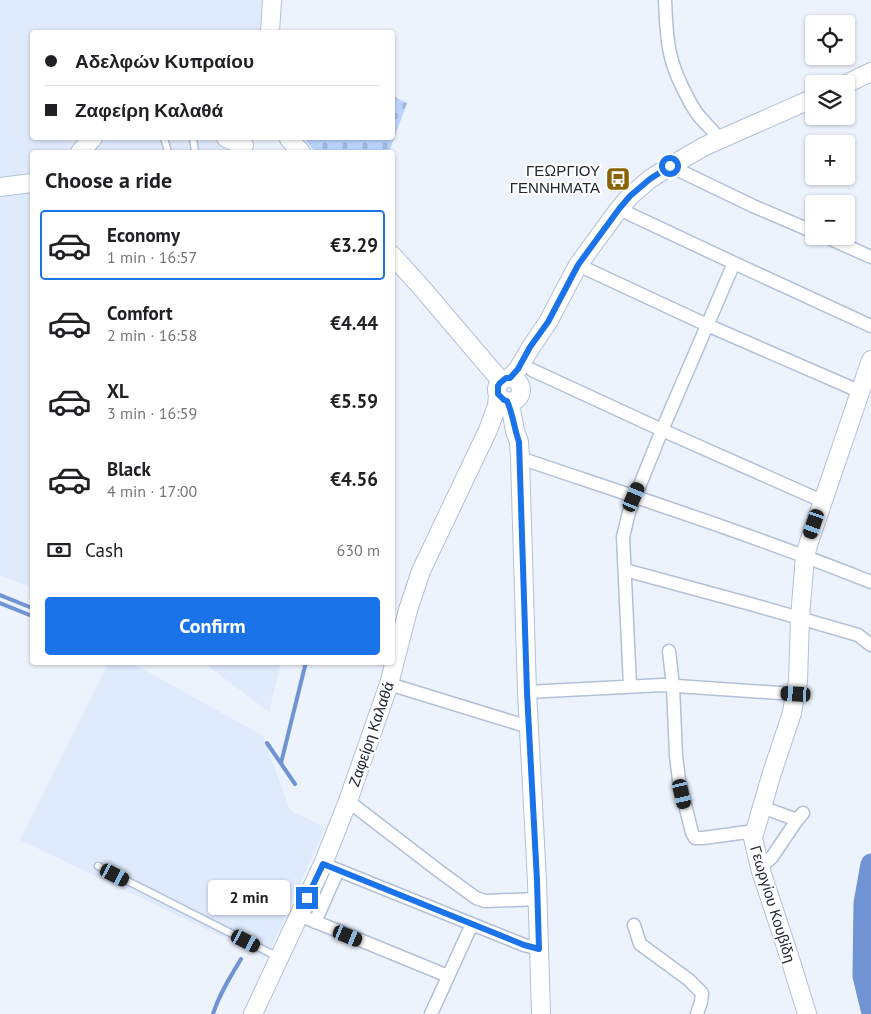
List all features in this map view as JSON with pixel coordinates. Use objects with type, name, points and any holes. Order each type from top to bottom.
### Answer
[{"type":"street","points":[[270,30],[272,0]]},
{"type":"street","points":[[665,0],[670,57],[674,68],[698,115],[720,139]]},
{"type":"street","points":[[855,80],[871,72]]},
{"type":"street","points":[[540,1014],[538,899],[527,692],[520,450],[515,431],[509,389],[530,347],[548,322],[578,265],[630,196],[650,179],[670,166],[720,139],[805,102]]},
{"type":"street","points":[[82,150],[91,140]]},
{"type":"street","points":[[231,140],[245,145]]},
{"type":"street","points":[[287,143],[298,150]]},
{"type":"street","points":[[670,166],[753,206],[805,228]]},
{"type":"street","points":[[0,187],[30,183]]},
{"type":"street","points":[[619,209],[871,326]]},
{"type":"street","points":[[844,245],[871,257]]},
{"type":"street","points":[[395,257],[509,389]]},
{"type":"street","points":[[630,686],[623,537],[629,512],[734,263]]},
{"type":"street","points":[[578,265],[707,325],[861,392]]},
{"type":"street","points":[[509,389],[532,370],[544,343],[548,322]]},
{"type":"street","name":"Γεωργίου Κουβίδη","points":[[807,1014],[760,868],[753,838],[796,694],[805,556],[871,360]]},
{"type":"street","points":[[532,370],[822,501]]},
{"type":"street","name":"Ζαφείρη Καλαθά","points":[[395,661],[408,610],[421,571],[488,430],[497,406],[509,389]]},
{"type":"street","points":[[488,430],[520,450],[634,497],[805,556],[871,582]]},
{"type":"street","points":[[625,570],[858,635],[871,645]]},
{"type":"street","points":[[669,651],[679,780],[692,833],[695,838],[703,838],[755,831]]},
{"type":"street","name":"Ζαφείρη Καλαθά","points":[[253,1014],[279,957],[307,919],[330,867],[348,801],[394,665]]},
{"type":"street","points":[[389,684],[529,727]]},
{"type":"street","points":[[527,692],[630,686],[673,686],[796,694]]},
{"type":"street","points":[[348,801],[439,872],[476,898],[485,901],[538,899]]},
{"type":"street","points":[[760,868],[772,857],[800,816],[762,807]]},
{"type":"street","points":[[330,867],[524,945],[539,949]]},
{"type":"street","points":[[307,919],[448,976]]},
{"type":"street","points":[[431,1014],[472,924]]},
{"type":"street","points":[[634,925],[640,944],[689,980],[702,993],[697,1014]]},
{"type":"lane","points":[[98,866],[279,957]]},
{"type":"shaded area","points":[[0,0],[263,0],[261,30],[30,30],[30,140],[83,140],[75,150],[30,150],[30,177],[0,182]]},
{"type":"shaded area","points":[[99,140],[218,140],[232,150],[91,150]]},
{"type":"shaded area","points":[[30,189],[30,587],[0,575],[0,192]]},
{"type":"shaded area","points":[[108,665],[136,665],[263,736],[290,810],[325,828],[267,958],[20,840]]},
{"type":"shaded area","points":[[206,665],[281,665],[269,712]]},
{"type":"green space","points":[[395,97],[407,103],[395,136]]},
{"type":"green space","points":[[306,140],[393,140],[390,150],[313,150]]},
{"type":"waterway","points":[[0,595],[30,607]]},
{"type":"waterway","points":[[0,603],[30,615]]},
{"type":"waterway","points":[[281,763],[305,665]]},
{"type":"waterway","points":[[267,743],[295,784]]},
{"type":"waterway","points":[[871,864],[864,903],[863,976],[871,1009]]},
{"type":"waterway","points":[[213,1014],[222,992],[241,959]]},
{"type":"place","name":"ΓΕΩΡΓΙΟΥ ΓΕΝΝΗΜΑΤΑ","points":[[618,179]]},
{"type":"route","points":[[307,898],[323,864],[524,945],[539,949],[527,692],[519,442],[513,424],[511,409],[507,401],[500,398],[497,390],[501,381],[510,378],[518,369],[530,347],[548,322],[578,265],[619,209],[630,196],[650,179],[670,166]]}]
